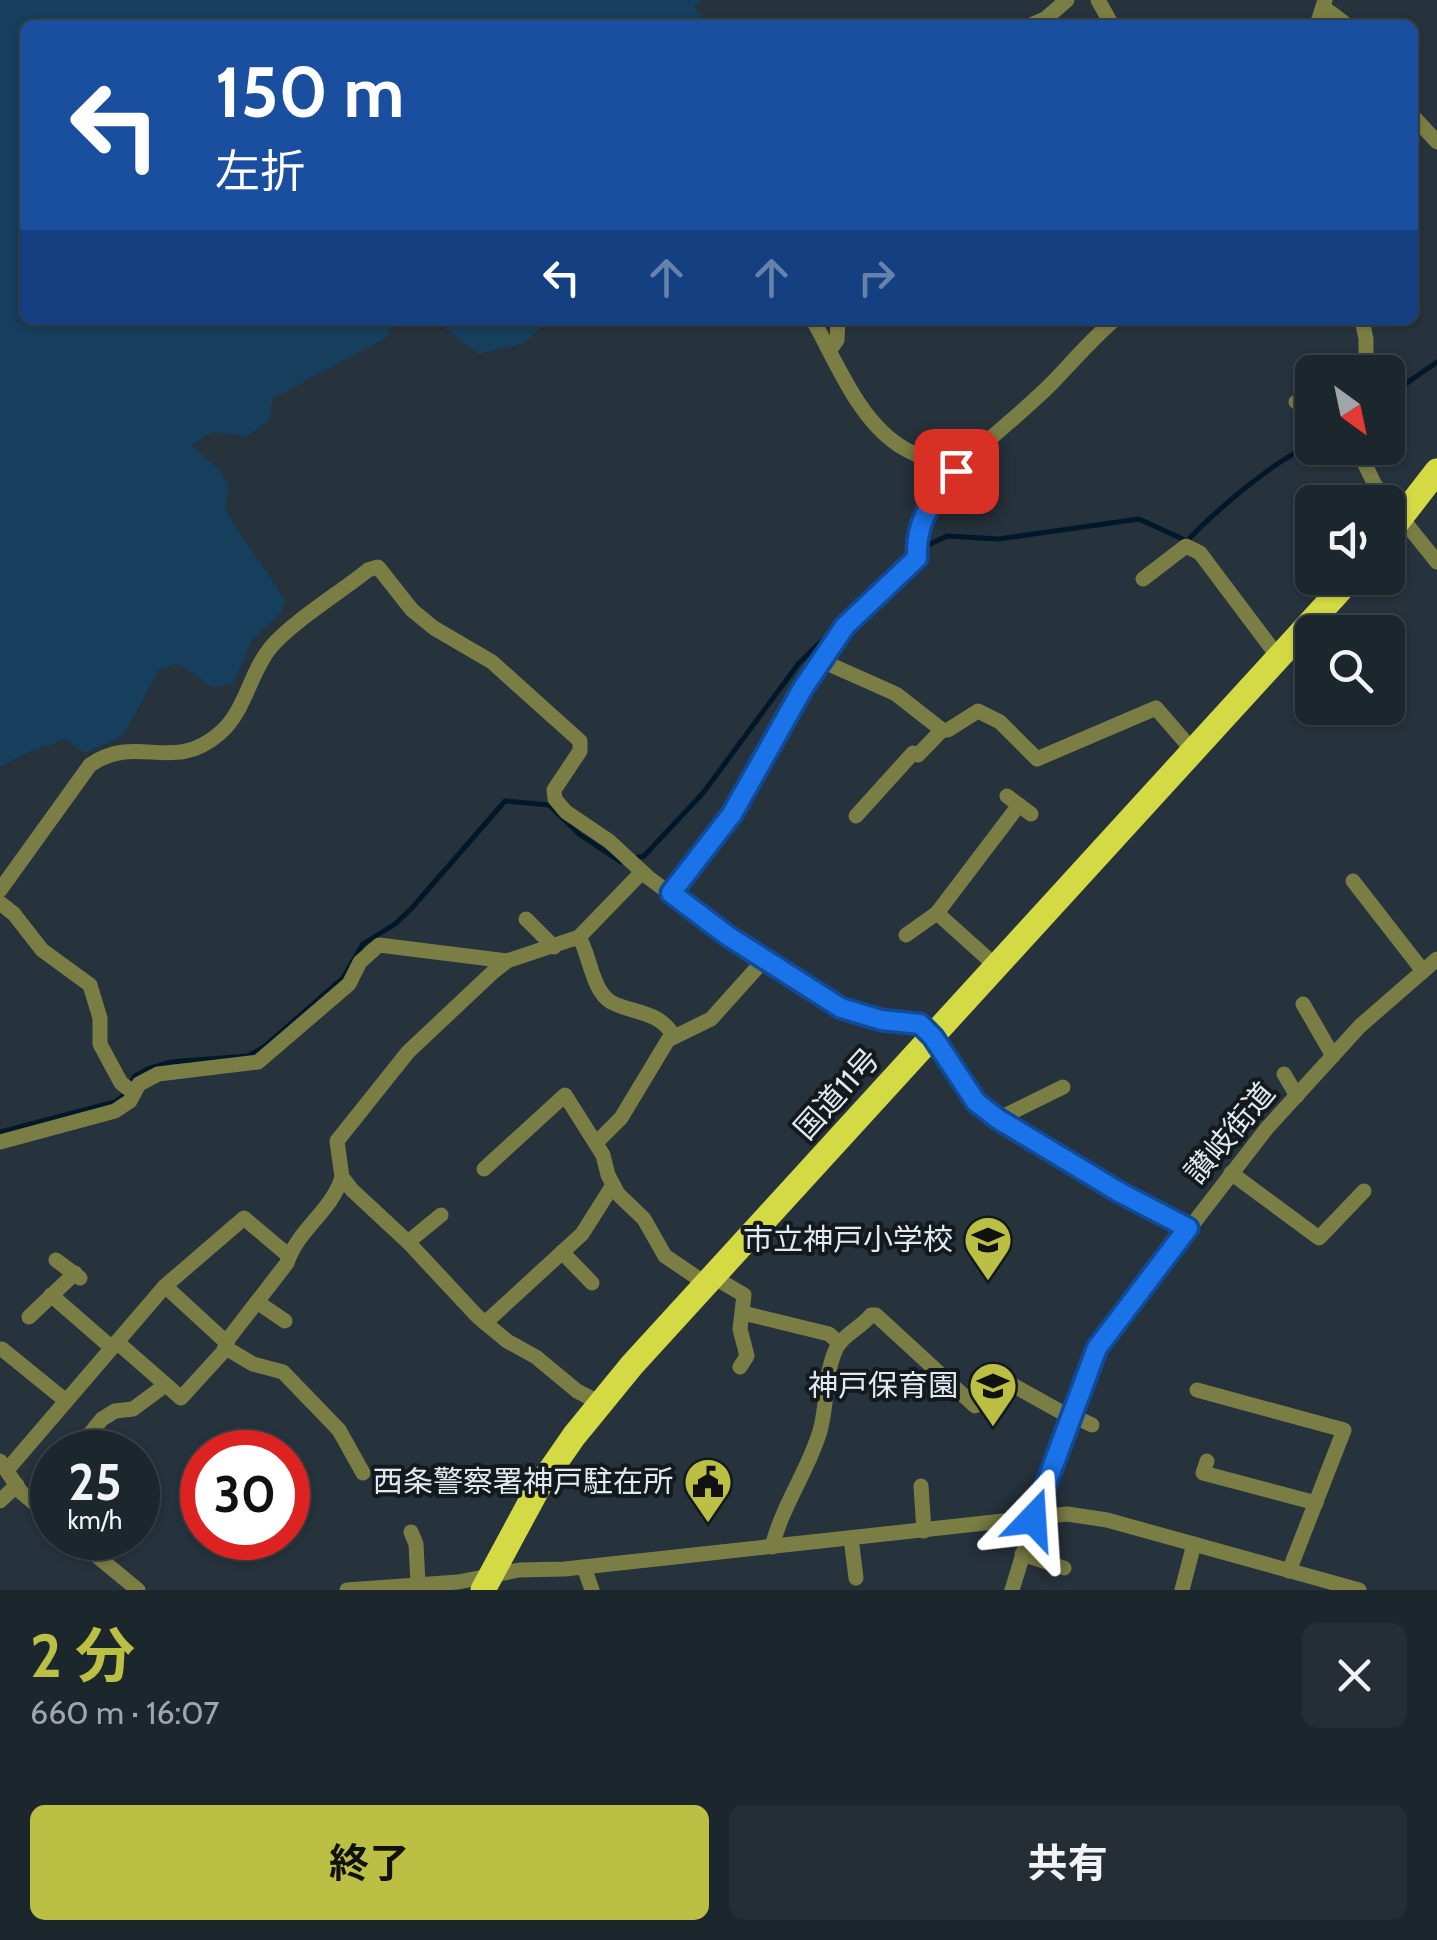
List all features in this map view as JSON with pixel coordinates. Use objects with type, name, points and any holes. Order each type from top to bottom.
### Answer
[{"type":"highway","points":[[1405,512],[1437,470]]},
{"type":"highway","name":"国道11号","points":[[486,1583],[538,1488],[600,1403],[1336,595]]},
{"type":"street","points":[[1043,20],[1067,0]]},
{"type":"street","points":[[1418,121],[1437,142]]},
{"type":"street","points":[[816,325],[854,392],[886,434],[903,448],[956,471]]},
{"type":"street","points":[[830,350],[837,340],[838,325]]},
{"type":"street","points":[[671,893],[732,814],[845,626],[917,558],[916,538],[928,506],[956,471],[1109,325]]},
{"type":"street","points":[[1363,325],[1366,355]]},
{"type":"street","points":[[1405,534],[1437,562]]},
{"type":"street","points":[[1143,579],[1186,546],[1200,553],[1279,658]]},
{"type":"street","points":[[0,890],[90,765],[105,755],[124,750],[176,755],[220,734],[272,646],[368,570],[378,567],[412,610],[434,628],[492,662],[580,741],[580,750],[554,790],[555,799],[566,812],[764,960],[841,1008],[881,1020],[920,1024],[976,1102],[998,1119],[1119,1192],[1188,1228]]},
{"type":"street","points":[[822,661],[896,694],[942,730],[978,711],[988,714],[1037,759],[1156,708],[1194,752]]},
{"type":"street","points":[[856,816],[913,753],[918,756],[942,730]]},
{"type":"street","points":[[905,934],[937,914],[968,860],[1019,805]]},
{"type":"street","points":[[0,1142],[115,1110],[130,1101],[139,1084],[158,1074],[258,1062],[349,984],[360,962],[379,944],[507,960],[578,937],[642,872]]},
{"type":"street","points":[[1354,881],[1423,971]]},
{"type":"street","points":[[0,903],[14,914],[42,950],[90,985],[100,1018],[100,1044],[122,1083],[134,1093]]},
{"type":"street","points":[[937,914],[996,968]]},
{"type":"street","points":[[526,919],[554,947]]},
{"type":"street","points":[[578,937],[601,992],[609,1001],[648,1012],[668,1026],[674,1036]]},
{"type":"street","name":"讃岐街道","points":[[1012,1590],[1033,1519],[1097,1348],[1231,1173],[1297,1096],[1360,1026],[1437,959]]},
{"type":"street","points":[[51,1295],[181,1398],[226,1345],[337,1194],[342,1177],[337,1141],[345,1127],[408,1052],[507,960]]},
{"type":"street","points":[[596,1143],[620,1118],[674,1036],[711,1019],[764,960]]},
{"type":"street","points":[[1303,1004],[1333,1056]]},
{"type":"street","points":[[1284,1074],[1297,1096]]},
{"type":"street","points":[[998,1119],[1063,1088]]},
{"type":"street","points":[[484,1169],[566,1094],[596,1143],[614,1185],[644,1219],[665,1256],[744,1296],[740,1336],[747,1356],[740,1368]]},
{"type":"street","points":[[1231,1173],[1319,1238],[1364,1191]]},
{"type":"street","points":[[342,1177],[485,1323],[536,1357],[577,1392],[600,1403]]},
{"type":"street","points":[[485,1323],[582,1234],[614,1185]]},
{"type":"street","points":[[408,1242],[441,1214]]},
{"type":"street","points":[[30,1499],[4,1465],[165,1286],[244,1218],[289,1256]]},
{"type":"street","points":[[562,1252],[592,1284]]},
{"type":"street","points":[[29,1317],[77,1276],[56,1260]]},
{"type":"street","points":[[165,1286],[226,1345],[253,1364],[283,1372],[339,1430],[363,1473]]},
{"type":"street","points":[[257,1302],[285,1321]]},
{"type":"street","points":[[742,1312],[828,1334],[838,1343]]},
{"type":"street","points":[[772,1546],[776,1528],[801,1482],[820,1428],[829,1370],[838,1343],[876,1315],[974,1406],[1000,1378],[1092,1425]]},
{"type":"street","points":[[2,1349],[66,1400]]},
{"type":"street","points":[[93,1430],[102,1419],[133,1408],[164,1386]]},
{"type":"street","points":[[1197,1390],[1344,1430],[1289,1570]]},
{"type":"street","points":[[1206,1461],[1203,1473],[1260,1482],[1316,1503]]},
{"type":"street","points":[[0,1501],[16,1485]]},
{"type":"street","points":[[921,1486],[924,1531]]},
{"type":"street","points":[[347,1590],[486,1583],[520,1570],[584,1567],[1067,1514],[1107,1520],[1359,1590]]},
{"type":"street","points":[[411,1532],[416,1544],[418,1584]]},
{"type":"street","points":[[851,1538],[856,1578]]},
{"type":"street","points":[[1182,1590],[1194,1544]]},
{"type":"street","points":[[1022,1554],[1064,1568]]},
{"type":"street","points":[[102,1560],[138,1590]]},
{"type":"street","points":[[584,1567],[592,1590]]},
{"type":"shaded area","points":[[0,0],[702,0],[694,6],[705,20],[20,20],[20,325],[394,325],[384,339],[273,398],[269,421],[248,436],[212,432],[191,445],[220,470],[229,488],[225,509],[285,601],[281,613],[253,639],[233,684],[212,687],[178,663],[159,670],[123,736],[84,753],[66,739],[0,767]]},
{"type":"shaded area","points":[[441,325],[544,325],[522,344],[478,354]]},
{"type":"waterway","points":[[1405,384],[1437,362]]},
{"type":"waterway","points":[[922,548],[947,536],[998,539],[1139,519],[1187,541],[1246,487],[1295,454]]},
{"type":"waterway","points":[[869,593],[902,563]]},
{"type":"waterway","points":[[632,859],[644,856],[703,793],[799,663],[837,626]]},
{"type":"waterway","points":[[0,1132],[115,1102],[135,1076],[148,1069],[171,1062],[248,1056],[264,1047],[343,978],[363,944],[411,909],[505,801],[549,805],[579,834],[621,862]]},
{"type":"place","name":"市立神戸小学校","points":[[988,1282]]},
{"type":"place","name":"神戸保育園","points":[[993,1428]]},
{"type":"place","name":"西条警察署神戸駐在所","points":[[708,1524]]},
{"type":"route","points":[[956,471],[920,522],[917,558],[845,626],[803,688],[732,814],[671,893],[820,997],[881,1020],[920,1024],[976,1102],[998,1119],[1119,1192],[1188,1228],[1097,1348],[1033,1519]]}]
